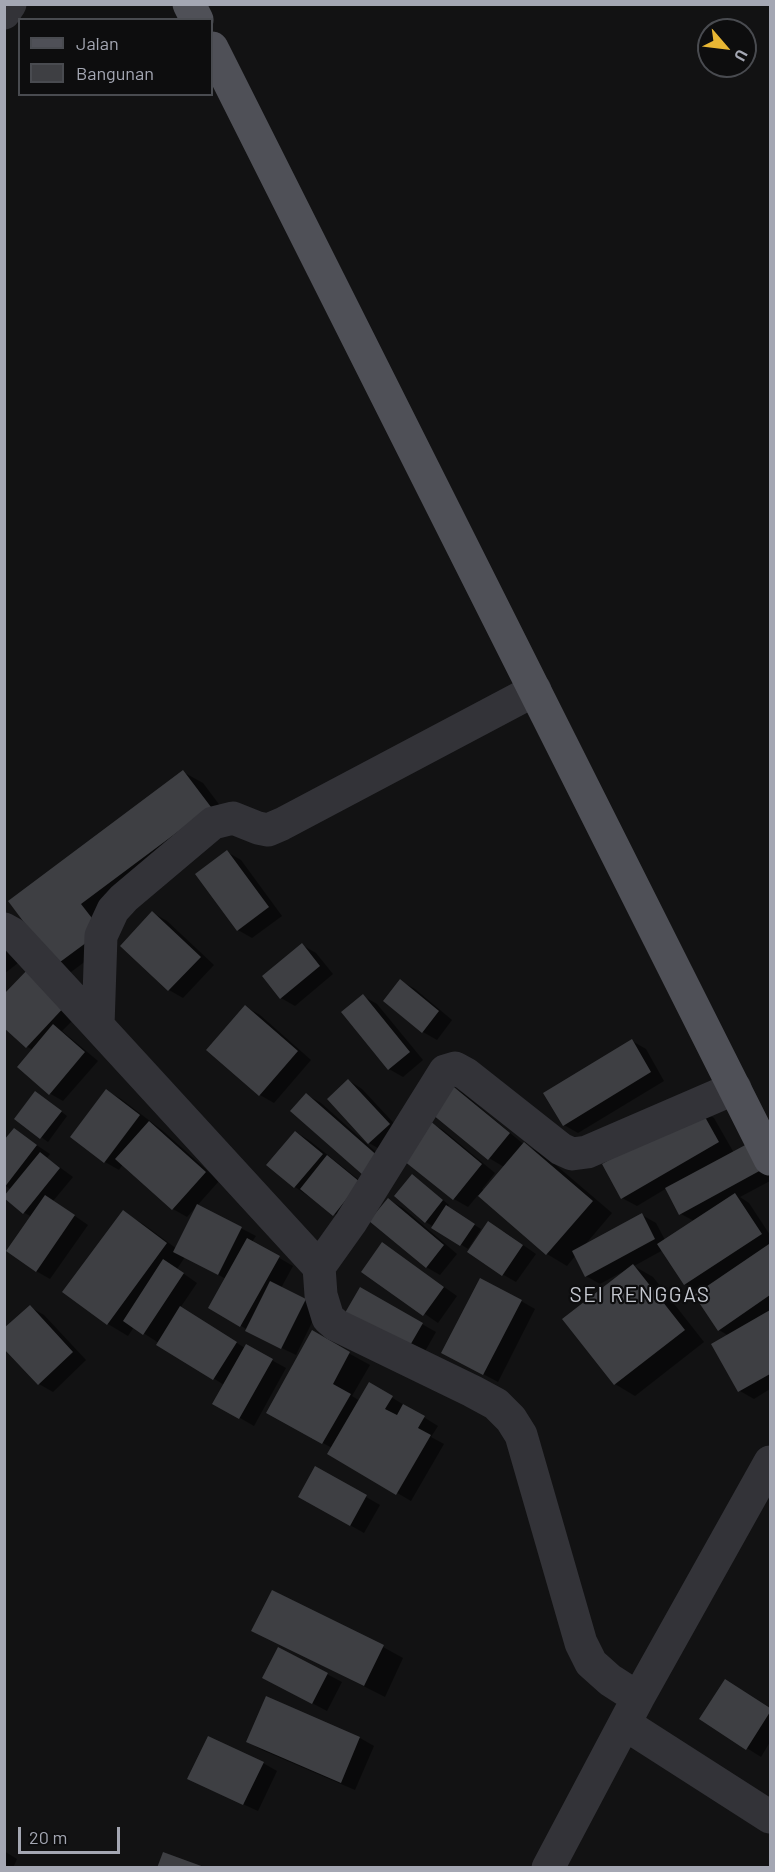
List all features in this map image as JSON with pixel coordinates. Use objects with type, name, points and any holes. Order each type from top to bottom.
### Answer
[{"type":"main road","points":[[189,4],[196,18]]},
{"type":"main road","points":[[213,50],[771,1159]]},
{"type":"street","points":[[4,13],[10,4]]},
{"type":"street","points":[[98,1026],[101,936],[113,910],[124,898],[213,823],[233,818],[268,830],[535,690]]},
{"type":"street","points":[[4,929],[13,934],[319,1267],[323,1307],[328,1318],[336,1325],[496,1404],[511,1419],[521,1436],[581,1643],[591,1663],[609,1680],[632,1711],[771,1817]]},
{"type":"street","points":[[319,1267],[351,1222],[445,1071],[455,1068],[466,1074],[561,1149],[572,1154],[587,1152],[735,1088]]},
{"type":"street","points":[[548,1868],[632,1711],[771,1462]]},
{"type":"building","points":[[183,770],[211,807],[81,904],[102,931],[56,965],[8,901]]},
{"type":"building","points":[[227,850],[269,907],[237,931],[195,874]]},
{"type":"building","points":[[152,911],[201,957],[168,991],[120,946]]},
{"type":"building","points":[[302,943],[320,966],[280,999],[262,976]]},
{"type":"building","points":[[30,967],[68,1003],[26,1048],[4,1028],[4,994]]},
{"type":"building","points":[[400,979],[439,1011],[422,1033],[383,1001]]},
{"type":"building","points":[[363,994],[410,1052],[388,1070],[341,1012]]},
{"type":"building","points":[[245,1005],[298,1051],[259,1096],[206,1050]]},
{"type":"building","points":[[53,1024],[85,1052],[49,1095],[17,1067]]},
{"type":"building","points":[[632,1039],[651,1072],[563,1126],[543,1093]]},
{"type":"building","points":[[348,1079],[390,1124],[368,1144],[327,1099]]},
{"type":"building","points":[[449,1083],[510,1133],[488,1160],[427,1110]]},
{"type":"building","points":[[106,1089],[140,1115],[104,1163],[70,1137]]},
{"type":"building","points":[[35,1091],[62,1111],[40,1139],[14,1119]]},
{"type":"building","points":[[306,1093],[380,1158],[364,1176],[290,1111]]},
{"type":"building","points":[[700,1108],[719,1142],[621,1199],[602,1164]]},
{"type":"building","points":[[429,1120],[482,1164],[453,1200],[399,1157]]},
{"type":"building","points":[[149,1121],[206,1172],[172,1210],[115,1159]]},
{"type":"building","points":[[14,1128],[37,1145],[4,1188],[4,1140]]},
{"type":"building","points":[[295,1131],[323,1154],[294,1188],[266,1165]]},
{"type":"building","points":[[524,1142],[593,1201],[546,1255],[478,1196]]},
{"type":"building","points":[[749,1143],[763,1169],[679,1215],[665,1188]]},
{"type":"building","points":[[40,1152],[60,1168],[23,1214],[4,1196]]},
{"type":"building","points":[[327,1155],[360,1182],[333,1216],[300,1189]]},
{"type":"building","points":[[412,1174],[443,1200],[425,1223],[394,1196]]},
{"type":"building","points":[[735,1193],[762,1234],[684,1285],[657,1244]]},
{"type":"building","points":[[45,1195],[75,1215],[36,1272],[6,1251]]},
{"type":"building","points":[[388,1198],[444,1245],[426,1268],[369,1221]]},
{"type":"building","points":[[197,1204],[242,1227],[218,1275],[173,1252]]},
{"type":"building","points":[[446,1205],[475,1224],[460,1246],[431,1228]]},
{"type":"building","points":[[123,1210],[167,1243],[107,1325],[62,1292]]},
{"type":"building","points":[[642,1213],[655,1239],[585,1277],[572,1251]]},
{"type":"building","points":[[488,1221],[523,1245],[502,1276],[467,1252]]},
{"type":"building","points":[[247,1238],[280,1256],[240,1327],[208,1308]]},
{"type":"building","points":[[382,1242],[444,1287],[423,1316],[361,1272]]},
{"type":"building","points":[[769,1244],[770,1295],[718,1331],[694,1295]]},
{"type":"building","points":[[163,1259],[184,1273],[143,1335],[123,1321]]},
{"type":"building","points":[[633,1264],[685,1330],[614,1385],[562,1319]]},
{"type":"building","points":[[480,1278],[522,1300],[483,1375],[441,1353]]},
{"type":"building","points":[[270,1281],[306,1299],[281,1349],[245,1331]]},
{"type":"building","points":[[360,1287],[423,1323],[405,1354],[342,1318]]},
{"type":"building","points":[[30,1305],[73,1352],[38,1385],[4,1349],[4,1328]]},
{"type":"building","points":[[180,1306],[237,1342],[213,1380],[156,1345]]},
{"type":"building","points":[[770,1310],[770,1374],[738,1392],[711,1344]]},
{"type":"building","points":[[312,1330],[350,1352],[333,1384],[351,1394],[322,1444],[266,1413]]},
{"type":"building","points":[[246,1344],[273,1359],[239,1419],[212,1404]]},
{"type":"building","points":[[369,1382],[393,1396],[385,1409],[397,1415],[403,1404],[425,1416],[418,1428],[431,1435],[396,1495],[327,1454]]},
{"type":"building","points":[[315,1466],[367,1495],[350,1526],[298,1497]]},
{"type":"building","points":[[272,1590],[384,1645],[364,1686],[251,1631]]},
{"type":"building","points":[[278,1647],[328,1673],[312,1704],[262,1678]]},
{"type":"building","points":[[725,1679],[770,1708],[770,1712],[746,1750],[699,1719]]},
{"type":"building","points":[[266,1696],[360,1737],[341,1783],[246,1742]]},
{"type":"building","points":[[208,1736],[264,1762],[243,1805],[187,1779]]},
{"type":"building","points":[[163,1852],[204,1867],[204,1868],[157,1868]]},
{"type":"district","name":"SEI RENGGAS","points":[[640,1295]]}]
